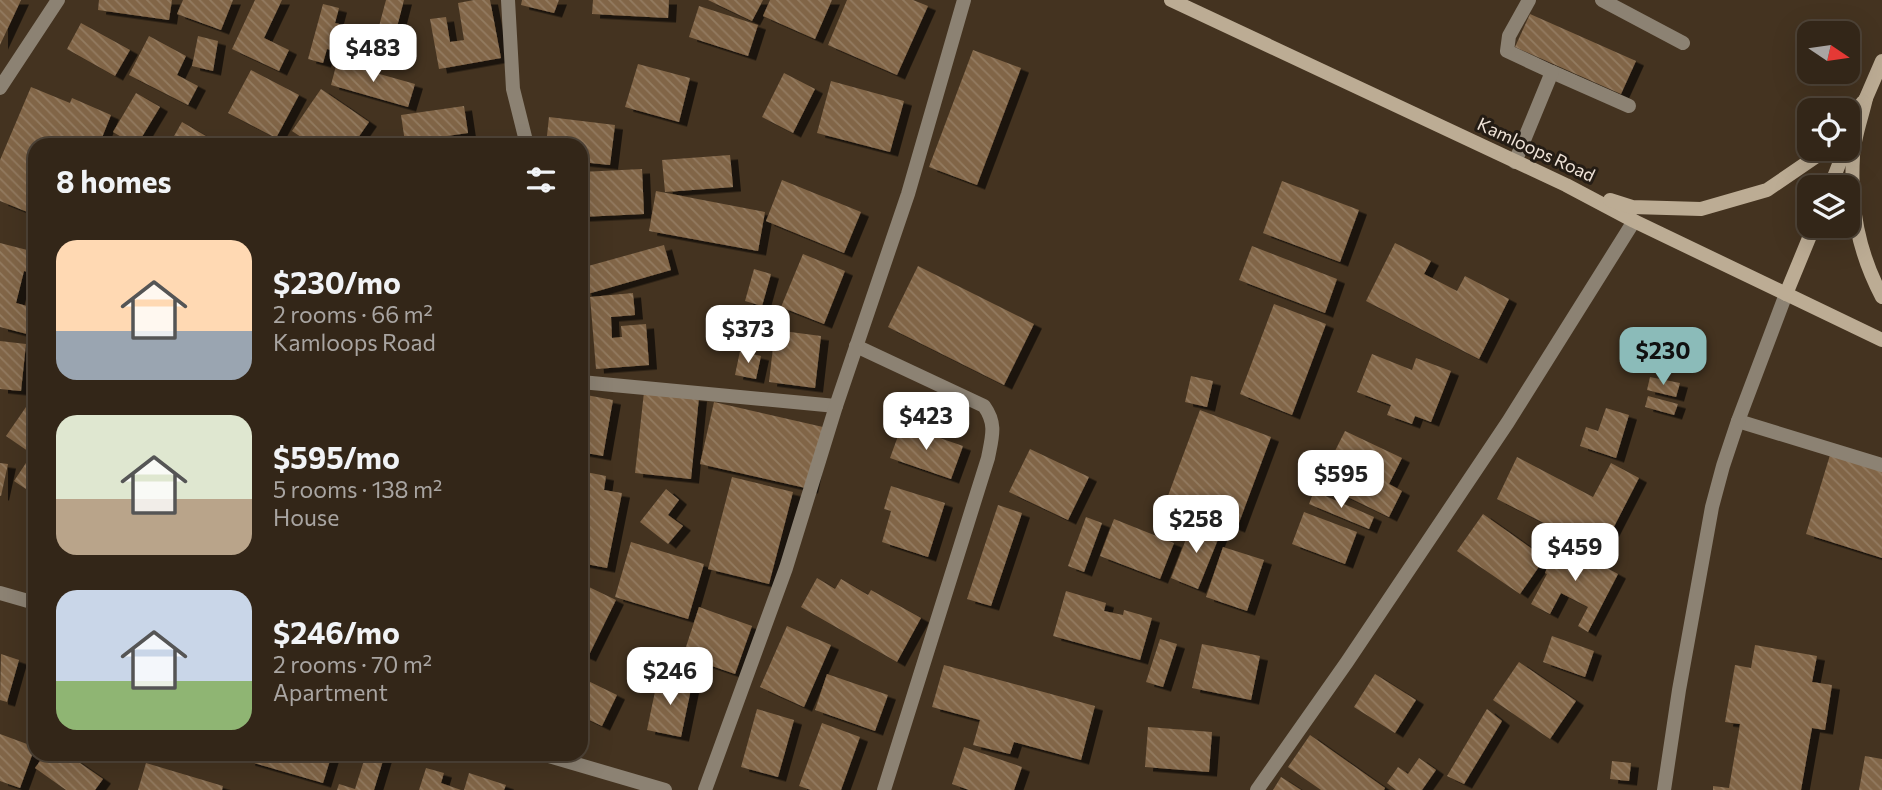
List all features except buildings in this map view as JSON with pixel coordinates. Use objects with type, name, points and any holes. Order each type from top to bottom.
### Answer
[{"type":"main road","name":"Kamloops Road","points":[[1171,0],[1566,185],[1634,221],[1882,340]]},
{"type":"main road","points":[[1860,113],[1882,61]]},
{"type":"main road","points":[[1860,106],[1866,98]]},
{"type":"main road","points":[[1866,98],[1853,154],[1853,212],[1867,268],[1882,297]]},
{"type":"main road","points":[[1566,185],[1632,207],[1701,209],[1768,190],[1810,161]]},
{"type":"main road","points":[[1786,294],[1809,238]]},
{"type":"street","points":[[0,88],[58,0]]},
{"type":"street","points":[[508,0],[513,89],[525,138]]},
{"type":"street","points":[[705,790],[786,568],[836,406],[908,194],[964,0]]},
{"type":"street","points":[[1529,0],[1508,36],[1507,51],[1629,106]]},
{"type":"street","points":[[1602,0],[1683,43]]},
{"type":"street","points":[[1515,162],[1552,72]]},
{"type":"street","points":[[1257,790],[1347,662],[1500,434],[1634,221]]},
{"type":"street","points":[[1664,790],[1712,507],[1738,421],[1786,294]]},
{"type":"street","points":[[856,346],[984,405],[991,415],[994,430],[988,458],[884,790]]},
{"type":"street","points":[[588,383],[836,406]]},
{"type":"street","points":[[1738,421],[1882,465]]},
{"type":"street","points":[[0,593],[28,601]]},
{"type":"street","points":[[565,761],[665,790]]}]
